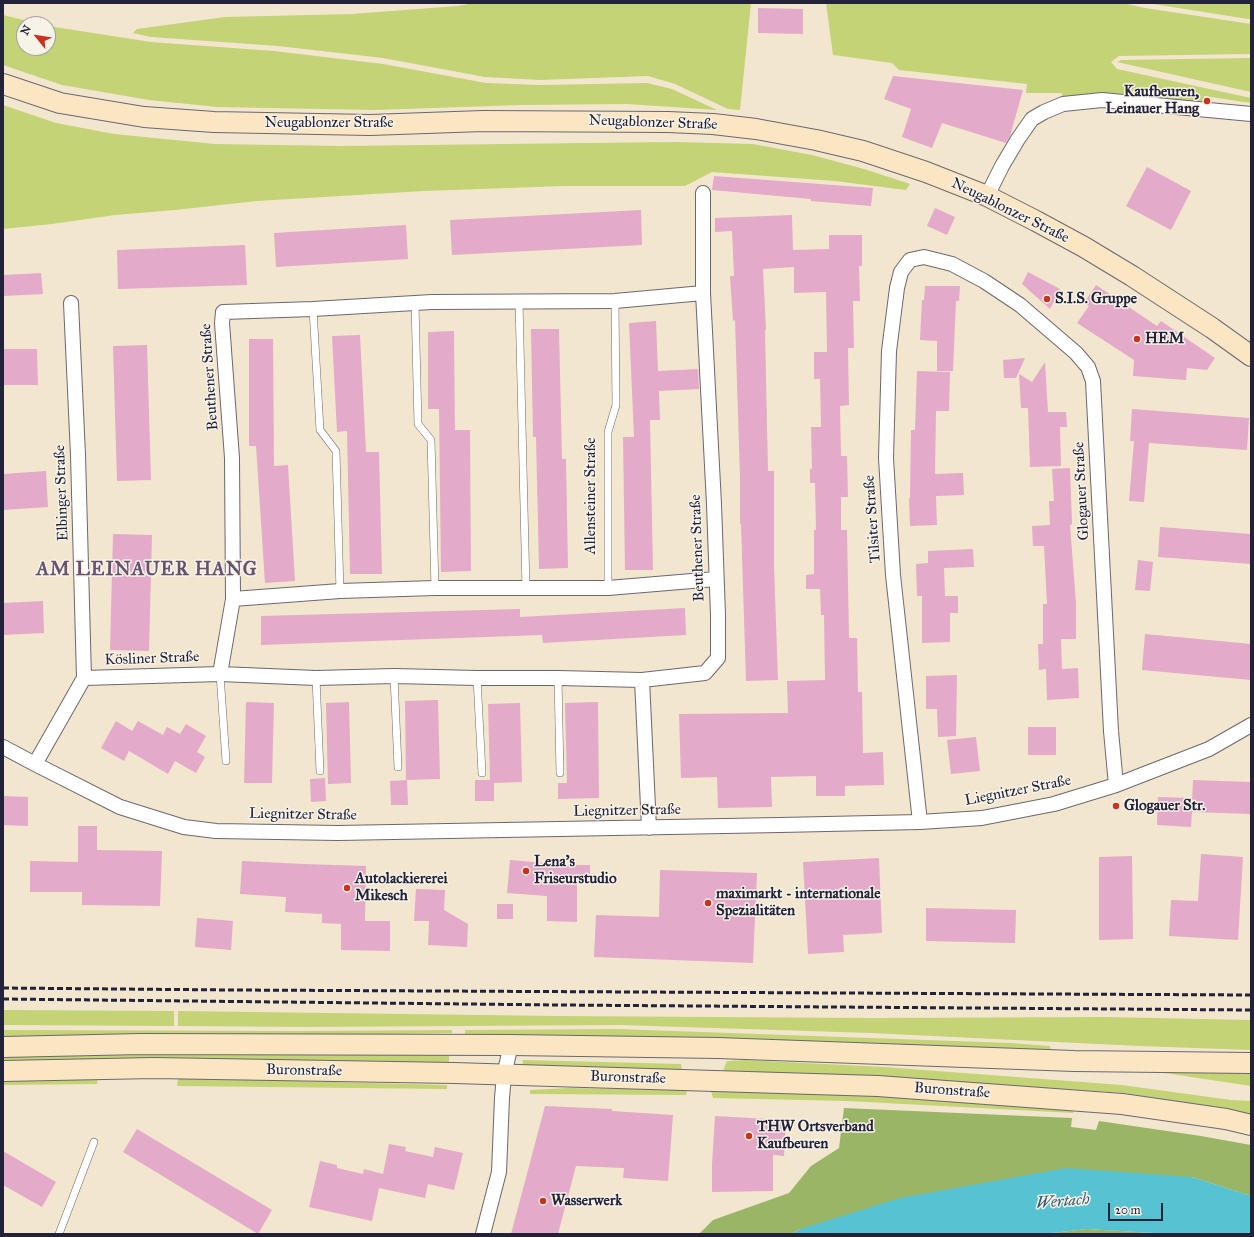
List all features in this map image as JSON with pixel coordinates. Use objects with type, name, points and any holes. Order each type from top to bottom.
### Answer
[{"type":"street","name":"Neugablonzer Straße","points":[[3,84],[60,103],[144,117],[214,122],[370,125],[483,121],[668,122],[713,124],[756,129],[863,151],[926,172],[987,196],[1036,221],[1084,247],[1182,308],[1251,356]]},
{"type":"street","points":[[987,196],[1010,152],[1032,119],[1063,104],[1102,100],[1251,114]]},
{"type":"street","points":[[703,193],[703,293]]},
{"type":"street","name":"Tilsiter Straße","points":[[920,822],[893,575],[886,458],[889,351],[897,288],[901,272],[910,260],[924,257],[952,264]]},
{"type":"street","name":"Glogauer Straße","points":[[952,264],[984,280],[1020,305],[1076,352],[1088,367],[1093,380],[1110,715],[1116,785]]},
{"type":"street","name":"Beuthener Straße","points":[[232,599],[232,458],[222,323],[223,312],[313,309],[415,303],[615,301],[703,293],[714,504],[718,658],[705,673],[642,680]]},
{"type":"street","name":"Elbinger Straße","points":[[72,303],[84,678]]},
{"type":"street","points":[[220,674],[232,599],[340,591],[435,588],[608,588],[716,579]]},
{"type":"street","name":"Kösliner Straße","points":[[84,678],[220,674],[316,678],[394,676],[642,680]]},
{"type":"street","points":[[35,764],[84,678]]},
{"type":"street","points":[[642,680],[649,828]]},
{"type":"street","name":"Liegnitzer Straße","points":[[3,747],[120,807],[184,827],[216,831],[338,833],[649,828],[920,822],[982,818],[1054,804],[1116,785],[1209,749],[1251,725]]},
{"type":"street","name":"Buronstraße","points":[[3,1047],[141,1044],[512,1045],[725,1049],[1074,1061],[1251,1063]]},
{"type":"street","points":[[483,1234],[499,1172],[504,1075],[512,1045]]},
{"type":"street","name":"Buronstraße","points":[[3,1071],[154,1068],[504,1075],[878,1086],[1122,1104],[1226,1119],[1251,1125]]},
{"type":"lane","name":"Allensteiner Straße","points":[[608,588],[608,432],[616,405],[615,301]]},
{"type":"lane","points":[[519,302],[521,441],[526,589]]},
{"type":"lane","points":[[415,303],[418,424],[431,440],[435,588]]},
{"type":"lane","points":[[313,309],[320,430],[336,452],[340,591]]},
{"type":"lane","name":"Kösliner Straße","points":[[220,674],[226,761]]},
{"type":"lane","points":[[394,676],[398,768]]},
{"type":"lane","points":[[316,678],[320,771]]},
{"type":"lane","points":[[477,678],[482,773]]},
{"type":"lane","points":[[558,678],[560,773]]},
{"type":"lane","points":[[59,1234],[94,1142]]},
{"type":"green space","points":[[474,3],[751,3],[740,110],[728,109],[675,84],[648,76],[540,80],[485,77],[383,58],[278,46],[151,37],[133,33],[137,29],[225,17],[352,14],[457,6]]},
{"type":"green space","points":[[826,3],[1122,3],[1145,8],[1251,24],[1251,54],[1119,56],[1111,62],[1117,69],[1251,98],[1251,103],[1204,96],[1203,102],[1103,95],[1062,99],[1062,93],[1026,93],[1027,84],[899,70],[892,63],[833,55]]},
{"type":"green space","points":[[1147,3],[1251,3],[1251,19],[1248,19]]},
{"type":"green space","points":[[3,15],[16,18],[16,56],[56,56],[56,27],[151,42],[274,51],[383,64],[486,83],[540,85],[647,83],[672,89],[717,110],[627,104],[521,105],[375,110],[217,107],[149,100],[62,85],[3,65]]},
{"type":"green space","points":[[1251,58],[1251,92],[1117,62],[1121,60]]},
{"type":"green space","points":[[3,105],[56,123],[114,134],[215,144],[342,146],[677,142],[753,144],[812,155],[864,169],[910,184],[906,190],[835,181],[712,172],[685,186],[564,186],[424,191],[257,201],[115,215],[3,229]]},
{"type":"green space","points":[[3,1010],[174,1011],[174,1026],[3,1025]]},
{"type":"green space","points":[[178,1011],[556,1016],[872,1018],[1106,1017],[1251,1020],[1251,1050],[871,1033],[620,1025],[304,1027],[178,1026]]},
{"type":"green space","points":[[618,1029],[1011,1043],[1050,1046],[1051,1051],[465,1034],[465,1030]]},
{"type":"green space","points":[[3,1030],[452,1030],[452,1033],[178,1038],[3,1039]]},
{"type":"green space","points":[[449,1053],[449,1064],[3,1064],[3,1056]]},
{"type":"green space","points":[[523,1060],[681,1064],[682,1071],[522,1067]]},
{"type":"green space","points":[[746,1060],[884,1067],[1122,1085],[1231,1100],[1251,1101],[1251,1115],[1229,1109],[1123,1093],[880,1077],[723,1071],[727,1061]]},
{"type":"green space","points":[[1145,1070],[1251,1071],[1251,1086]]},
{"type":"green space","points":[[98,1077],[97,1084],[3,1085],[3,1078]]},
{"type":"green space","points":[[178,1078],[447,1085],[447,1089],[177,1086]]},
{"type":"green space","points":[[568,1088],[687,1090],[686,1095],[530,1094],[530,1090]]},
{"type":"green space","points":[[711,1091],[875,1093],[1073,1108],[1073,1113],[847,1101],[713,1098]]},
{"type":"green space","points":[[844,1108],[1072,1118],[1071,1127],[1096,1130],[1099,1121],[1251,1145],[1251,1196],[1192,1177],[800,1229],[791,1234],[699,1234],[713,1220],[789,1193],[811,1166],[839,1148]]},
{"type":"green space","points":[[1087,1229],[1171,1234],[1043,1234]]},
{"type":"water","name":"Wertach","points":[[1066,1168],[1192,1177],[1251,1196],[1251,1234],[1171,1234],[1087,1229],[1043,1234],[791,1234],[800,1229],[900,1198]]},
{"type":"building","points":[[758,8],[803,9],[803,34],[758,33]]},
{"type":"building","points":[[893,76],[1023,90],[1010,136],[1006,143],[942,123],[932,148],[902,137],[911,109],[884,99]]},
{"type":"building","points":[[1147,167],[1191,191],[1171,230],[1126,206]]},
{"type":"building","points":[[714,176],[873,188],[871,206],[712,190]]},
{"type":"building","points":[[935,208],[955,217],[947,235],[927,226]]},
{"type":"building","points":[[641,210],[642,245],[452,255],[450,220]]},
{"type":"building","points":[[792,215],[793,250],[829,249],[829,235],[862,235],[862,266],[859,266],[860,301],[853,301],[854,348],[848,348],[849,405],[840,406],[841,456],[847,456],[848,497],[841,497],[841,530],[847,530],[849,638],[857,638],[858,692],[862,692],[863,753],[883,752],[884,785],[845,786],[845,796],[816,796],[816,776],[771,777],[772,807],[718,808],[717,777],[681,778],[679,714],[788,713],[787,681],[825,680],[824,615],[821,615],[820,589],[806,589],[806,575],[814,574],[814,530],[816,530],[815,483],[810,483],[810,469],[812,469],[811,427],[821,427],[820,379],[814,379],[814,352],[827,352],[826,292],[794,293],[794,267],[763,269],[766,330],[768,471],[774,471],[774,566],[778,680],[746,681],[740,524],[735,320],[733,321],[730,276],[734,276],[732,231],[715,232],[715,218]]},
{"type":"building","points":[[406,225],[408,259],[276,267],[274,233]]},
{"type":"building","points":[[245,245],[247,285],[118,289],[117,250]]},
{"type":"building","name":"S.I.S. Gruppe","points":[[1028,272],[1060,289],[1050,309],[1022,284]]},
{"type":"building","points":[[41,273],[43,294],[3,296],[3,275]]},
{"type":"building","points":[[1096,285],[1157,326],[1161,321],[1215,358],[1207,370],[1187,368],[1186,380],[1133,376],[1134,360],[1077,323],[1089,306],[1084,303]]},
{"type":"building","points":[[925,286],[960,286],[959,301],[956,301],[953,371],[937,371],[937,341],[920,340],[922,300],[924,300]]},
{"type":"building","points":[[656,321],[658,371],[698,369],[699,389],[659,391],[660,420],[650,420],[653,570],[625,570],[623,437],[634,437],[629,323]]},
{"type":"building","points":[[531,329],[559,329],[562,459],[566,459],[568,568],[539,569],[536,437],[533,437]]},
{"type":"building","points":[[454,331],[455,430],[470,430],[471,571],[441,572],[439,409],[428,409],[428,332]]},
{"type":"building","points":[[360,335],[366,452],[379,452],[382,574],[350,574],[347,431],[337,432],[332,336]]},
{"type":"building","points":[[249,339],[273,339],[274,466],[288,465],[295,581],[265,583],[256,446],[249,446]]},
{"type":"building","points":[[147,345],[151,480],[117,481],[113,346]]},
{"type":"building","points":[[3,349],[37,349],[38,385],[3,385]]},
{"type":"building","points":[[1025,358],[1016,378],[1004,378],[1003,360]]},
{"type":"building","points":[[1045,362],[1048,412],[1066,412],[1067,427],[1060,427],[1061,466],[1030,467],[1028,408],[1021,408],[1019,374],[1032,382]]},
{"type":"building","points":[[917,371],[950,372],[949,411],[936,411],[935,474],[963,473],[964,495],[936,496],[937,525],[910,526],[909,498],[911,430],[915,430]]},
{"type":"building","points":[[1132,409],[1249,418],[1247,450],[1149,443],[1144,502],[1129,501],[1134,441],[1130,441]]},
{"type":"building","points":[[1070,468],[1072,524],[1070,525],[1076,603],[1076,639],[1061,639],[1062,669],[1078,668],[1079,698],[1047,700],[1046,669],[1039,670],[1038,644],[1043,644],[1043,604],[1047,604],[1044,546],[1033,546],[1032,526],[1050,525],[1049,501],[1054,501],[1052,469]]},
{"type":"building","points":[[46,471],[48,507],[3,510],[3,474]]},
{"type":"building","points":[[1160,527],[1251,534],[1251,564],[1158,557]]},
{"type":"building","points":[[113,534],[152,535],[149,651],[110,650]]},
{"type":"building","points":[[973,549],[974,567],[944,568],[945,596],[958,596],[958,613],[950,613],[950,642],[922,643],[922,596],[917,596],[916,564],[928,563],[928,551]]},
{"type":"building","points":[[1138,560],[1153,562],[1150,591],[1135,590]]},
{"type":"building","points":[[43,601],[44,633],[3,635],[3,603]]},
{"type":"building","points":[[685,608],[686,635],[543,643],[542,635],[261,645],[261,616],[520,609],[520,617]]},
{"type":"building","points":[[1145,634],[1251,644],[1251,680],[1142,670]]},
{"type":"building","points":[[957,675],[956,736],[938,737],[937,709],[926,709],[926,676]]},
{"type":"building","points":[[438,700],[440,779],[406,780],[405,701]]},
{"type":"building","points":[[246,702],[274,703],[272,783],[244,783]]},
{"type":"building","points":[[349,702],[351,783],[328,784],[326,703]]},
{"type":"building","points":[[598,702],[599,798],[558,799],[558,783],[567,783],[565,703]]},
{"type":"building","points":[[520,703],[522,782],[494,783],[494,801],[475,801],[475,780],[490,780],[488,704]]},
{"type":"building","points":[[116,721],[132,731],[138,721],[163,735],[167,727],[180,734],[186,724],[206,736],[197,752],[205,757],[196,773],[175,761],[168,774],[129,751],[124,761],[101,748]]},
{"type":"building","points":[[1028,727],[1056,727],[1056,755],[1028,755]]},
{"type":"building","points":[[976,737],[980,771],[951,774],[947,740]]},
{"type":"building","points":[[325,778],[326,801],[311,802],[310,779]]},
{"type":"building","points":[[407,780],[408,805],[391,805],[390,781]]},
{"type":"building","points":[[1193,780],[1251,782],[1251,814],[1192,812],[1191,827],[1157,825],[1158,797],[1192,798],[1192,802]]},
{"type":"building","points":[[3,796],[28,797],[28,826],[3,825]]},
{"type":"building","points":[[78,826],[97,826],[97,850],[162,851],[160,906],[82,905],[82,892],[30,892],[30,861],[78,862]]},
{"type":"building","points":[[1201,854],[1243,857],[1238,940],[1169,936],[1171,900],[1198,901]]},
{"type":"building","points":[[1132,856],[1133,939],[1099,940],[1099,857]]},
{"type":"building","points":[[879,858],[882,933],[843,935],[844,952],[808,954],[803,862]]},
{"type":"building","points":[[510,860],[546,863],[546,865],[590,865],[590,884],[577,884],[577,922],[547,921],[547,896],[507,893]]},
{"type":"building","points":[[242,861],[366,866],[365,921],[390,921],[390,951],[341,950],[341,924],[322,923],[322,914],[285,912],[286,897],[240,894]]},
{"type":"building","points":[[660,870],[757,873],[753,963],[594,957],[596,915],[659,917]]},
{"type":"building","points":[[416,889],[445,890],[444,910],[468,924],[467,947],[428,945],[429,921],[414,921]]},
{"type":"building","points":[[497,904],[513,904],[513,919],[497,919]]},
{"type":"building","points":[[926,908],[1016,910],[1015,943],[926,941]]},
{"type":"building","points":[[197,918],[233,921],[231,950],[195,947]]},
{"type":"building","name":"Wasserwerk","points":[[545,1106],[612,1109],[612,1111],[673,1115],[668,1181],[623,1178],[624,1168],[576,1166],[558,1234],[511,1234]]},
{"type":"building","points":[[715,1116],[786,1120],[784,1156],[773,1155],[773,1191],[712,1192]]},
{"type":"building","points":[[137,1129],[272,1210],[258,1234],[123,1152]]},
{"type":"building","points":[[389,1144],[406,1147],[405,1151],[433,1157],[435,1147],[463,1153],[454,1190],[428,1184],[425,1198],[379,1188],[372,1221],[309,1207],[320,1161],[337,1165],[337,1168],[363,1174],[364,1169],[383,1174]]},
{"type":"building","points":[[3,1151],[56,1182],[42,1207],[3,1185]]},
{"type":"railway","points":[[3,988],[1251,995]]},
{"type":"railway","points":[[3,999],[1251,1010]]},
{"type":"place","name":"Kaufbeuren, Leinauer Hang","points":[[1207,101]]},
{"type":"place","name":"S.I.S. Gruppe","points":[[1047,299]]},
{"type":"place","name":"HEM","points":[[1137,339]]},
{"type":"place","name":"Glogauer Str.","points":[[1116,806]]},
{"type":"place","name":"Lena's Friseurstudio","points":[[526,871]]},
{"type":"place","name":"Autolackiererei Mikesch","points":[[347,888]]},
{"type":"place","name":"maximarkt - internationale Spezialitäten","points":[[708,903]]},
{"type":"place","name":"THW Ortsverband Kaufbeuren","points":[[749,1136]]},
{"type":"place","name":"Wasserwerk","points":[[543,1201]]},
{"type":"district","name":"AM LEINAUER HANG","points":[[147,570]]}]
